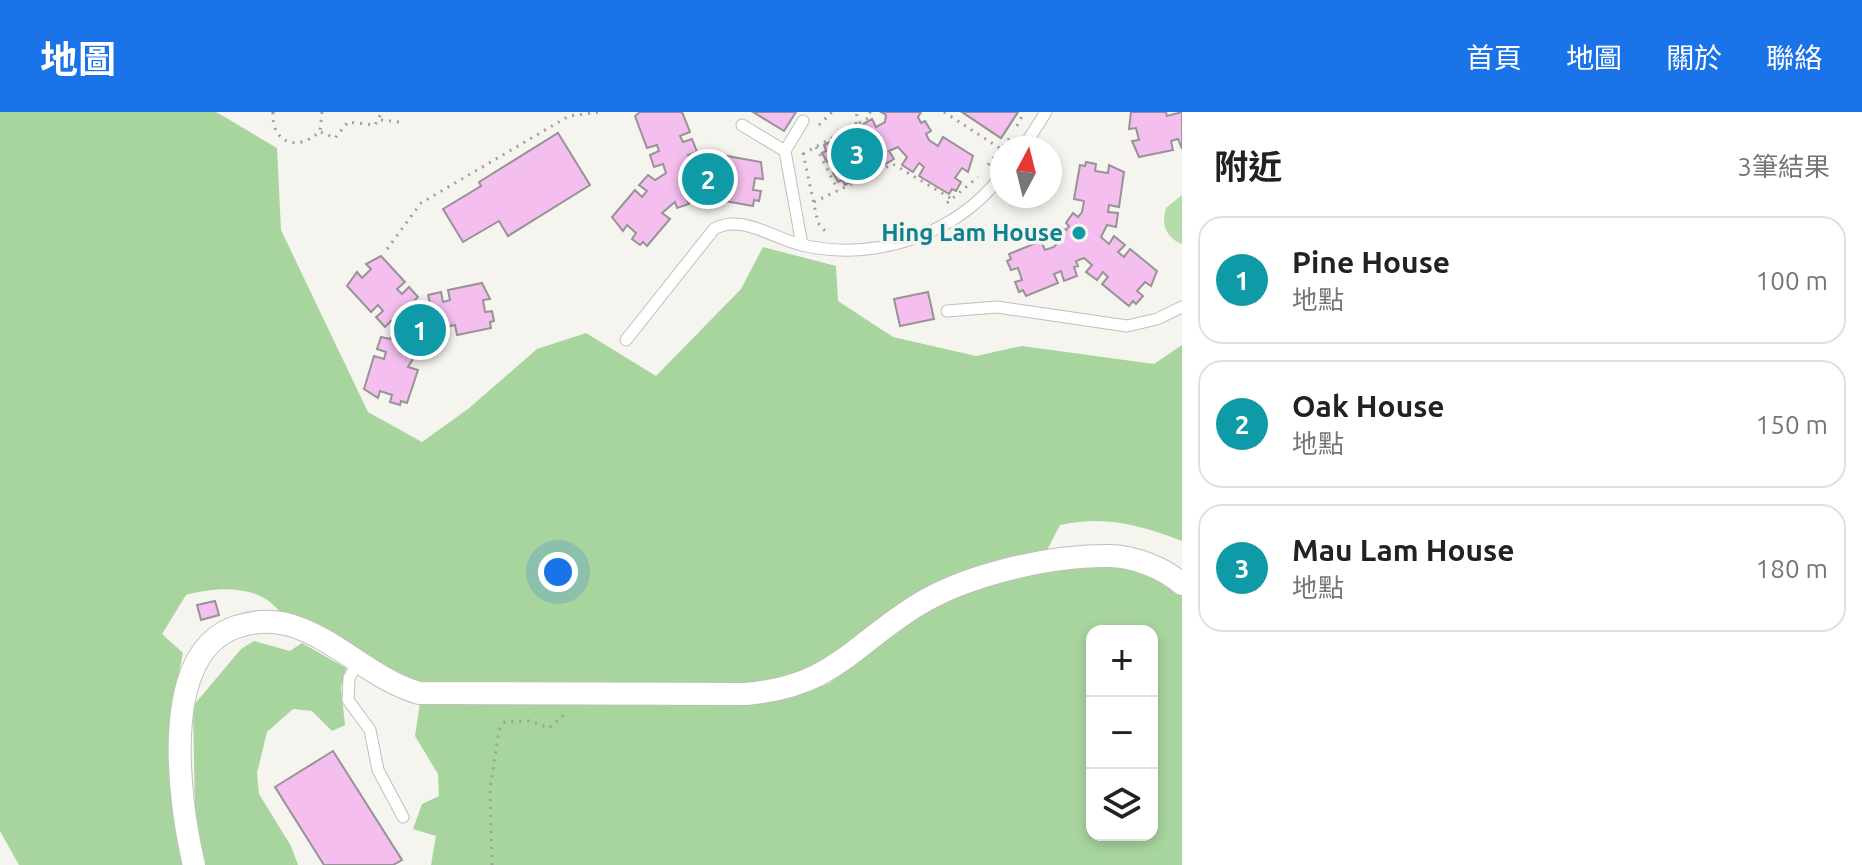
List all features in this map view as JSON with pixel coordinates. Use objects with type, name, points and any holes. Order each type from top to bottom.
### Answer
[{"type":"street","points":[[194,865],[185,814],[181,721],[186,683],[204,647],[231,628],[256,622],[279,623],[313,635],[357,664],[419,693],[746,694],[788,688],[825,674],[916,605],[968,580],[1037,566],[1118,557],[1160,570],[1182,584]]},
{"type":"lane","points":[[1031,136],[1046,112]]},
{"type":"lane","points":[[802,245],[785,151],[803,121]]},
{"type":"lane","points":[[742,125],[785,151]]},
{"type":"lane","points":[[626,340],[714,229],[726,222],[739,223],[802,245],[847,250],[914,239],[955,219],[990,186]]},
{"type":"lane","points":[[947,311],[997,307],[1127,326],[1157,319],[1182,307]]},
{"type":"lane","points":[[357,664],[348,686],[349,703],[370,730],[378,770],[403,817]]},
{"type":"path","points":[[273,112],[273,128],[282,140],[296,145],[310,142],[320,131],[322,112]]},
{"type":"path","points":[[320,131],[335,138],[348,122],[375,125],[381,120],[382,112]]},
{"type":"path","points":[[387,249],[421,203],[569,116],[601,112]]},
{"type":"path","points":[[818,127],[832,112]]},
{"type":"path","points":[[856,124],[857,112]]},
{"type":"path","points":[[803,154],[870,117],[870,112]]},
{"type":"path","points":[[944,112],[990,142]]},
{"type":"path","points":[[1009,136],[1024,112]]},
{"type":"path","points":[[381,120],[399,122]]},
{"type":"path","points":[[811,138],[803,154],[820,229],[836,233]]},
{"type":"path","points":[[816,147],[838,191]]},
{"type":"path","points":[[945,205],[990,163]]},
{"type":"path","points":[[813,202],[893,164],[952,199]]},
{"type":"path","points":[[492,865],[490,789],[499,730],[505,722],[521,720],[549,728],[567,712],[571,694]]},
{"type":"green space","points":[[0,112],[216,112],[277,148],[281,230],[368,412],[422,442],[468,409],[537,349],[586,333],[656,376],[741,289],[763,247],[836,266],[838,301],[893,337],[976,356],[1022,346],[1154,364],[1182,345],[1182,541],[1152,530],[1107,521],[1060,525],[1043,558],[964,575],[821,666],[786,680],[746,685],[424,685],[379,667],[281,614],[273,604],[251,592],[225,589],[186,595],[162,634],[183,653],[175,694],[185,865],[19,865],[0,831]]},
{"type":"green space","points":[[1182,195],[1182,244],[1166,230],[1164,220],[1166,208]]},
{"type":"green space","points":[[1103,563],[1140,570],[1182,594],[1182,865],[431,865],[436,836],[413,829],[422,804],[439,796],[438,774],[415,736],[420,703],[747,704],[790,698],[830,683],[920,615],[966,589],[1066,567]]},
{"type":"green space","points":[[254,641],[290,651],[302,643],[346,668],[341,688],[345,725],[332,731],[312,711],[293,709],[267,732],[257,773],[259,794],[291,846],[298,865],[205,865],[195,813],[193,706],[241,649]]},
{"type":"building","points":[[640,112],[682,112],[690,132],[680,136],[683,142],[692,139],[697,152],[688,155],[692,164],[700,166],[707,152],[720,155],[719,164],[725,166],[727,156],[761,162],[763,179],[755,178],[753,190],[761,191],[759,201],[754,200],[753,206],[719,200],[721,191],[712,189],[704,192],[706,197],[695,202],[693,197],[687,199],[689,204],[677,208],[675,202],[662,213],[670,219],[647,246],[643,242],[640,245],[632,239],[636,233],[627,225],[623,231],[612,217],[635,190],[642,197],[647,191],[639,185],[648,175],[655,180],[666,173],[663,164],[654,167],[650,155],[659,151],[657,145],[647,148],[635,116]]},
{"type":"building","points":[[753,112],[796,112],[784,131]]},
{"type":"building","points":[[881,112],[921,112],[918,117],[921,123],[925,121],[931,131],[926,134],[929,140],[938,146],[943,137],[973,156],[968,172],[962,168],[955,178],[961,182],[956,191],[952,189],[949,194],[919,176],[924,167],[919,163],[913,172],[902,165],[907,157],[898,147],[889,151],[894,159],[882,166],[877,157],[871,160],[876,169],[845,185],[842,180],[838,182],[833,173],[840,169],[834,158],[827,162],[822,153],[826,151],[824,145],[854,129],[859,138],[865,134],[860,126],[872,119],[876,127],[885,122],[886,115]]},
{"type":"building","points":[[962,112],[1018,112],[1002,136]]},
{"type":"building","points":[[962,112],[1018,112],[1002,136]]},
{"type":"building","points":[[1131,112],[1166,112],[1167,116],[1182,112],[1182,149],[1178,139],[1171,141],[1173,150],[1139,157],[1132,141],[1139,140],[1136,128],[1129,129]]},
{"type":"building","points":[[558,133],[590,185],[508,236],[499,221],[463,242],[443,209],[481,186],[479,182]]},
{"type":"building","name":"Hing Lam House","points":[[1086,162],[1096,164],[1095,171],[1108,173],[1109,165],[1124,172],[1119,207],[1109,205],[1108,212],[1118,213],[1116,227],[1107,225],[1101,237],[1109,244],[1114,236],[1125,245],[1118,252],[1124,257],[1130,249],[1157,271],[1151,286],[1145,282],[1137,291],[1143,296],[1136,304],[1133,301],[1129,306],[1102,284],[1108,277],[1103,272],[1097,280],[1086,272],[1092,265],[1084,258],[1076,261],[1077,276],[1064,281],[1061,271],[1054,274],[1058,283],[1026,296],[1023,290],[1019,292],[1015,282],[1022,280],[1018,268],[1011,270],[1007,261],[1011,259],[1009,254],[1041,241],[1045,250],[1059,241],[1054,237],[1062,228],[1066,230],[1069,226],[1066,223],[1073,213],[1078,217],[1082,212],[1084,201],[1074,199],[1080,165],[1085,166]]},
{"type":"building","points":[[381,256],[405,282],[397,289],[402,294],[409,287],[418,297],[412,303],[419,311],[426,309],[425,305],[430,303],[428,295],[441,292],[443,302],[450,300],[448,290],[482,283],[490,299],[483,300],[485,312],[492,311],[494,321],[490,322],[491,328],[457,335],[455,325],[440,332],[444,336],[435,345],[431,341],[427,346],[430,349],[421,357],[417,353],[408,367],[418,370],[407,403],[401,401],[400,405],[390,402],[392,395],[380,391],[378,398],[364,389],[374,356],[384,359],[386,352],[377,349],[381,337],[390,339],[398,329],[391,321],[385,327],[376,317],[383,311],[378,305],[371,312],[347,286],[357,272],[362,278],[371,269],[366,264]]},
{"type":"building","points":[[928,292],[934,319],[900,326],[894,299]]},
{"type":"building","points":[[215,601],[219,615],[201,620],[197,605]]},
{"type":"building","points":[[333,751],[402,860],[393,865],[324,865],[275,787]]},
{"type":"place","name":"Mau Lam House","points":[[857,154]]},
{"type":"place","name":"Oak House","points":[[708,179]]},
{"type":"place","name":"Hing Lam House","points":[[1079,233]]},
{"type":"place","name":"Pine House","points":[[420,330]]}]
